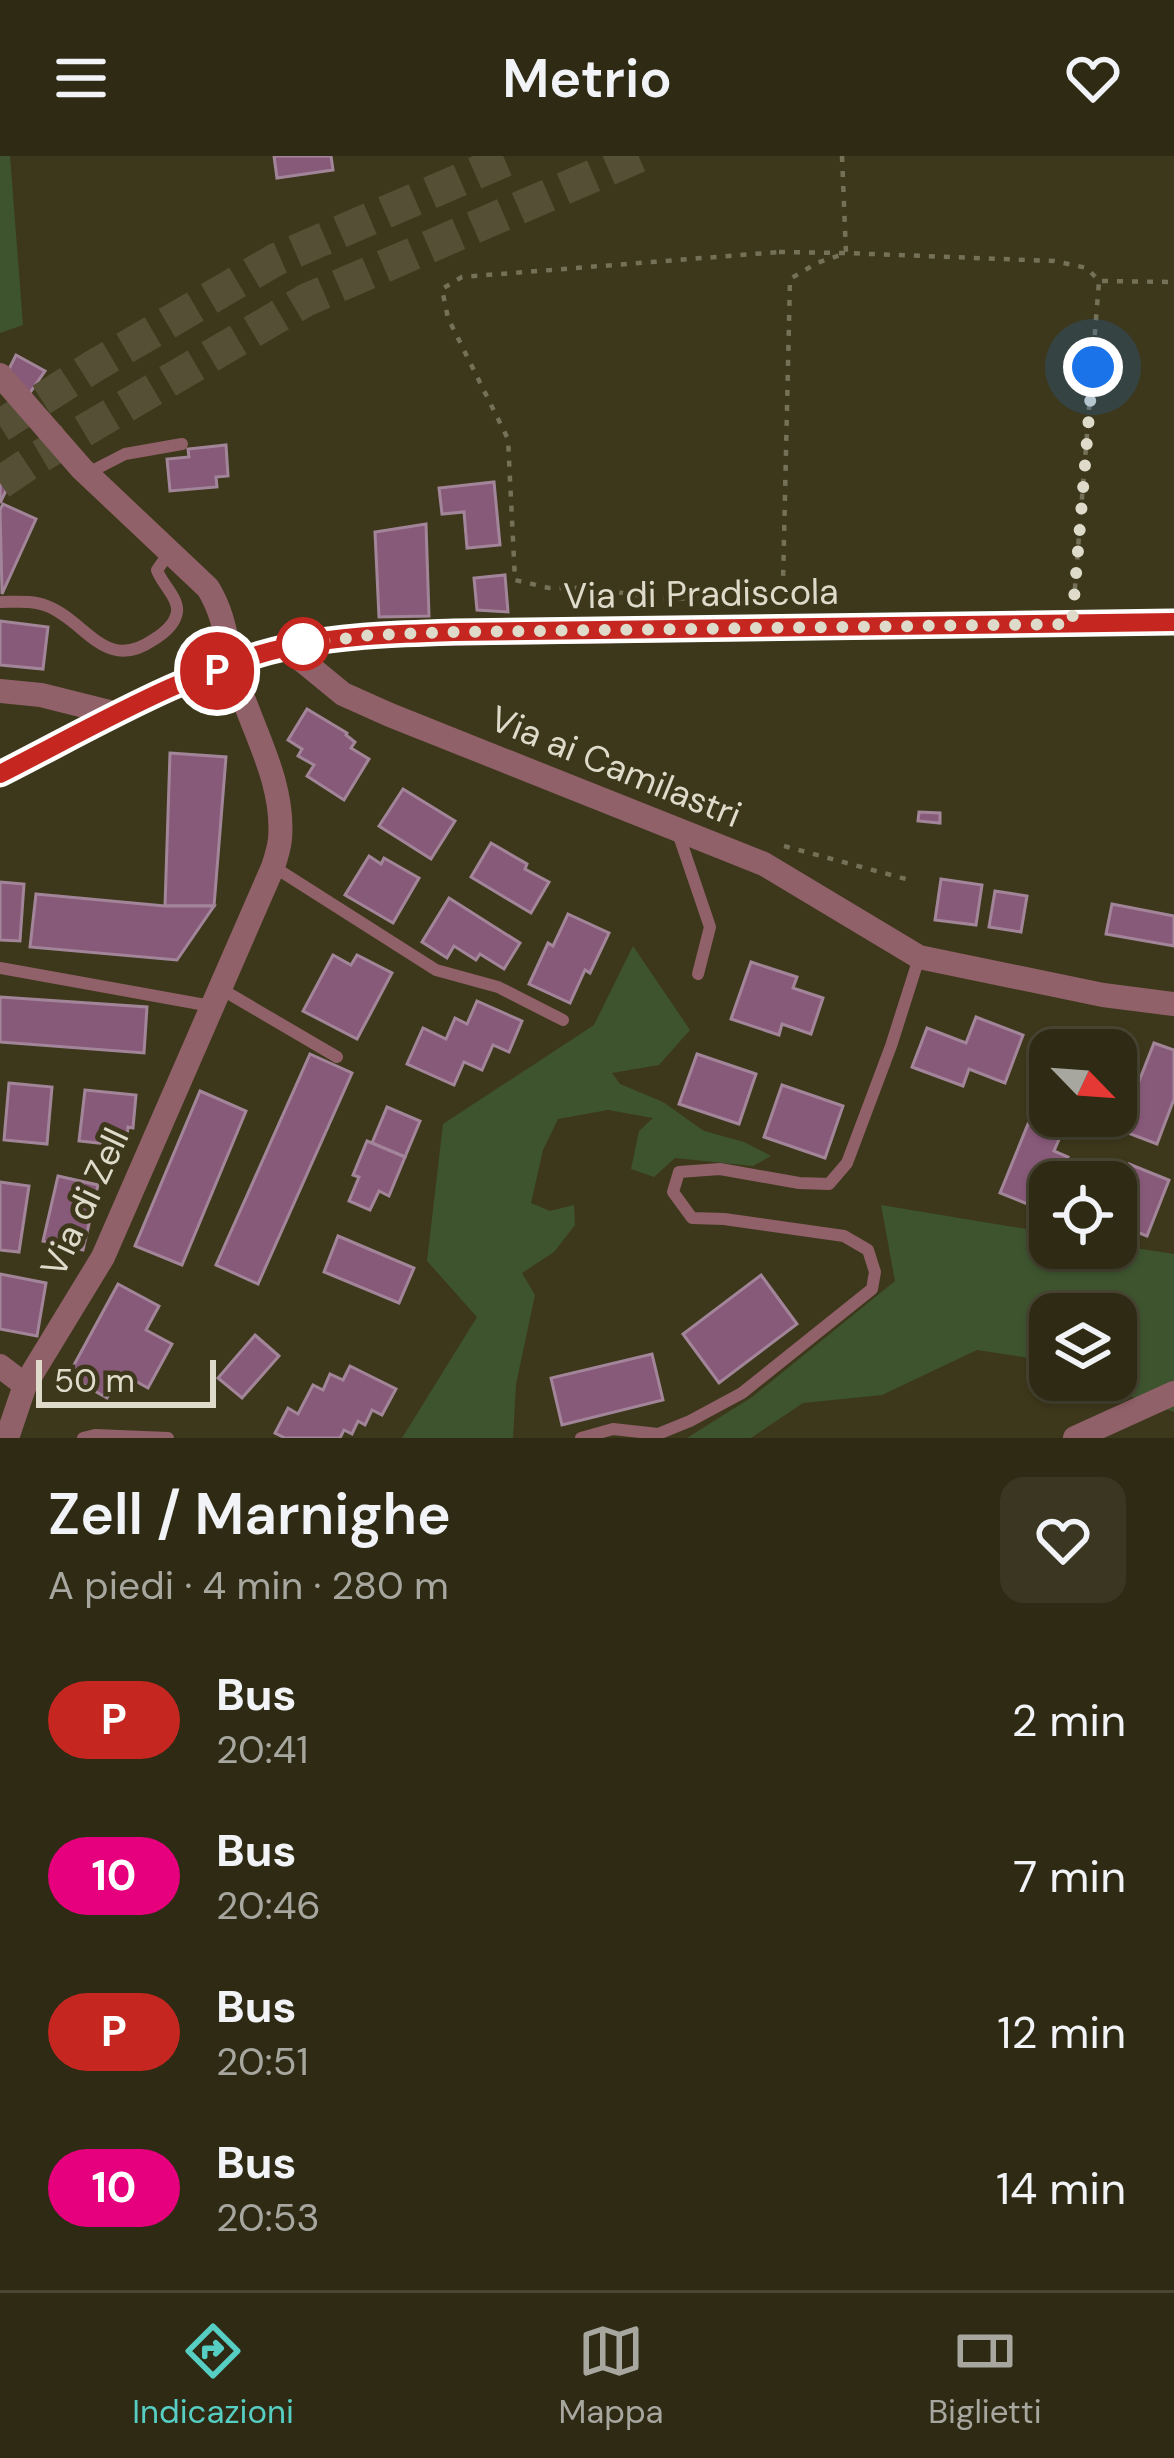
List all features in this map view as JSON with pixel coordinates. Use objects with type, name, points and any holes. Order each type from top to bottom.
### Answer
[{"type":"street","name":"Via di Zell","points":[[0,376],[87,474],[208,588],[220,607],[232,665],[270,765],[280,839],[273,867],[103,1257],[25,1385],[6,1431]]},
{"type":"street","name":"Via di Pradiscola","points":[[0,774],[117,715],[232,665],[286,648],[372,635],[1174,622]]},
{"type":"street","name":"Via ai Camilastri","points":[[286,648],[344,694],[764,864],[919,957],[1103,995],[1174,1004]]},
{"type":"street","points":[[0,691],[41,695],[117,715]]},
{"type":"street","points":[[0,1366],[25,1385]]},
{"type":"street","points":[[1075,1438],[1174,1393]]},
{"type":"lane","points":[[87,474],[125,454],[182,444]]},
{"type":"lane","points":[[0,602],[41,603],[113,651],[129,651],[169,628],[177,611],[157,570],[170,552]]},
{"type":"lane","points":[[677,829],[710,927],[698,974]]},
{"type":"lane","points":[[273,867],[436,970],[498,987],[562,1020]]},
{"type":"lane","points":[[580,1438],[613,1429],[658,1434],[690,1421],[742,1393],[872,1289],[875,1272],[868,1250],[844,1235],[692,1218],[673,1192],[679,1172],[720,1169],[829,1184],[847,1163],[919,957]]},
{"type":"lane","points":[[0,968],[215,997],[337,1058]]},
{"type":"lane","points":[[83,1438],[168,1438]]},
{"type":"path","points":[[842,156],[845,253]]},
{"type":"path","points":[[845,253],[790,279],[783,583],[776,597],[661,599],[515,580],[508,439],[448,318],[442,289],[462,278],[779,252],[845,253],[1054,261],[1087,268],[1100,281],[1072,624]]},
{"type":"path","points":[[1100,281],[1174,282]]},
{"type":"green space","points":[[0,156],[10,156],[23,325],[0,333]]},
{"type":"green space","points":[[633,946],[690,1030],[659,1065],[612,1073],[620,1084],[663,1102],[704,1131],[744,1142],[771,1156],[753,1166],[675,1158],[654,1177],[631,1169],[639,1131],[653,1118],[608,1110],[558,1119],[543,1150],[531,1203],[550,1211],[574,1205],[575,1225],[554,1252],[522,1273],[535,1295],[516,1384],[513,1438],[402,1438],[477,1317],[427,1261],[443,1124],[594,1025]]},
{"type":"green space","points":[[881,1205],[1029,1230],[1029,1269],[1137,1269],[1137,1248],[1174,1254],[1174,1412],[1137,1399],[1137,1293],[1029,1293],[1029,1358],[977,1350],[882,1395],[803,1403],[751,1438],[687,1438],[752,1397],[895,1281]]},
{"type":"building","points":[[274,156],[331,156],[333,170],[277,178]]},
{"type":"building","points":[[16,355],[45,371],[29,394],[8,371]]},
{"type":"building","points":[[226,445],[228,476],[216,477],[217,487],[170,491],[167,459],[189,457],[188,449]]},
{"type":"building","points":[[0,473],[12,478],[0,503]]},
{"type":"building","points":[[494,482],[500,545],[467,548],[464,512],[442,514],[439,488]]},
{"type":"building","points":[[3,504],[36,519],[2,594],[0,510]]},
{"type":"building","points":[[426,524],[429,616],[379,617],[375,532]]},
{"type":"building","points":[[505,575],[508,612],[477,610],[474,578]]},
{"type":"building","points":[[0,621],[48,627],[43,669],[0,665]]},
{"type":"building","points":[[307,709],[347,733],[355,742],[351,748],[369,759],[344,800],[307,776],[314,765],[298,756],[302,749],[288,740]]},
{"type":"building","points":[[170,753],[226,757],[214,906],[165,906]]},
{"type":"building","points":[[403,789],[455,821],[431,859],[379,826]]},
{"type":"building","points":[[919,812],[940,813],[940,823],[918,821]]},
{"type":"building","points":[[491,843],[549,882],[531,913],[471,877]]},
{"type":"building","points":[[369,856],[381,864],[384,858],[419,878],[393,923],[345,895]]},
{"type":"building","points":[[941,879],[982,885],[976,925],[935,920]]},
{"type":"building","points":[[0,882],[24,884],[20,941],[0,940]]},
{"type":"building","points":[[995,891],[1027,896],[1021,932],[989,927]]},
{"type":"building","points":[[36,894],[214,906],[177,960],[30,947]]},
{"type":"building","points":[[449,898],[520,943],[504,969],[454,946],[447,958],[422,942]]},
{"type":"building","points":[[1112,904],[1174,916],[1174,946],[1106,934]]},
{"type":"building","points":[[568,914],[609,933],[570,1003],[529,984]]},
{"type":"building","points":[[333,955],[351,965],[357,955],[392,973],[357,1039],[303,1011]]},
{"type":"building","points":[[751,962],[797,977],[793,988],[823,998],[811,1034],[782,1024],[779,1035],[731,1019]]},
{"type":"building","points":[[0,997],[147,1007],[144,1053],[0,1042]]},
{"type":"building","points":[[477,1001],[522,1021],[509,1052],[493,1045],[482,1070],[464,1062],[454,1085],[407,1064],[423,1028],[446,1039],[455,1018],[467,1024]]},
{"type":"building","points":[[976,1017],[1023,1035],[1005,1083],[969,1069],[963,1086],[912,1067],[927,1028],[966,1043]]},
{"type":"building","points":[[1154,1043],[1174,1050],[1174,1099],[1157,1144],[1137,1136],[1137,1086]]},
{"type":"building","points":[[310,1054],[352,1073],[258,1284],[216,1265]]},
{"type":"building","points":[[697,1054],[756,1074],[739,1124],[679,1104]]},
{"type":"building","points":[[9,1083],[52,1087],[47,1144],[4,1140]]},
{"type":"building","points":[[782,1085],[843,1106],[825,1158],[764,1137]]},
{"type":"building","points":[[85,1090],[136,1095],[126,1146],[79,1141]]},
{"type":"building","points":[[200,1091],[246,1111],[182,1265],[135,1246]]},
{"type":"building","points":[[387,1107],[420,1121],[405,1157],[372,1143]]},
{"type":"building","points":[[1028,1124],[1029,1137],[1060,1137],[1054,1151],[1068,1157],[1066,1161],[1029,1161],[1029,1205],[1000,1193]]},
{"type":"building","points":[[367,1141],[405,1157],[389,1196],[379,1191],[370,1210],[349,1201],[359,1177],[353,1175]]},
{"type":"building","points":[[1137,1167],[1169,1180],[1147,1236],[1137,1232]]},
{"type":"building","points":[[58,1176],[98,1185],[83,1250],[43,1241]]},
{"type":"building","points":[[0,1182],[29,1186],[19,1252],[0,1250]]},
{"type":"building","points":[[338,1236],[414,1268],[399,1303],[324,1272]]},
{"type":"building","points":[[0,1274],[46,1283],[37,1336],[0,1329]]},
{"type":"building","points":[[761,1275],[797,1324],[719,1383],[683,1334]]},
{"type":"building","points":[[118,1284],[159,1306],[146,1330],[172,1344],[148,1388],[121,1373],[107,1398],[68,1376]]},
{"type":"building","points":[[255,1335],[279,1356],[242,1398],[218,1378]]},
{"type":"building","points":[[652,1354],[663,1400],[562,1425],[551,1378]]},
{"type":"building","points":[[350,1366],[396,1389],[382,1415],[372,1410],[365,1425],[358,1421],[352,1434],[344,1430],[340,1438],[285,1438],[275,1433],[288,1408],[298,1414],[313,1385],[323,1390],[330,1374],[343,1380]]},
{"type":"tunnel","points":[[0,426],[275,260],[515,156]]},
{"type":"tunnel","points":[[0,483],[306,300],[639,156]]},
{"type":"bus line","name":"P","points":[[0,774],[186,683],[269,652],[344,638],[454,632],[1174,622]]},
{"type":"route","points":[[303,644],[454,632],[1072,624],[1093,367]]}]
